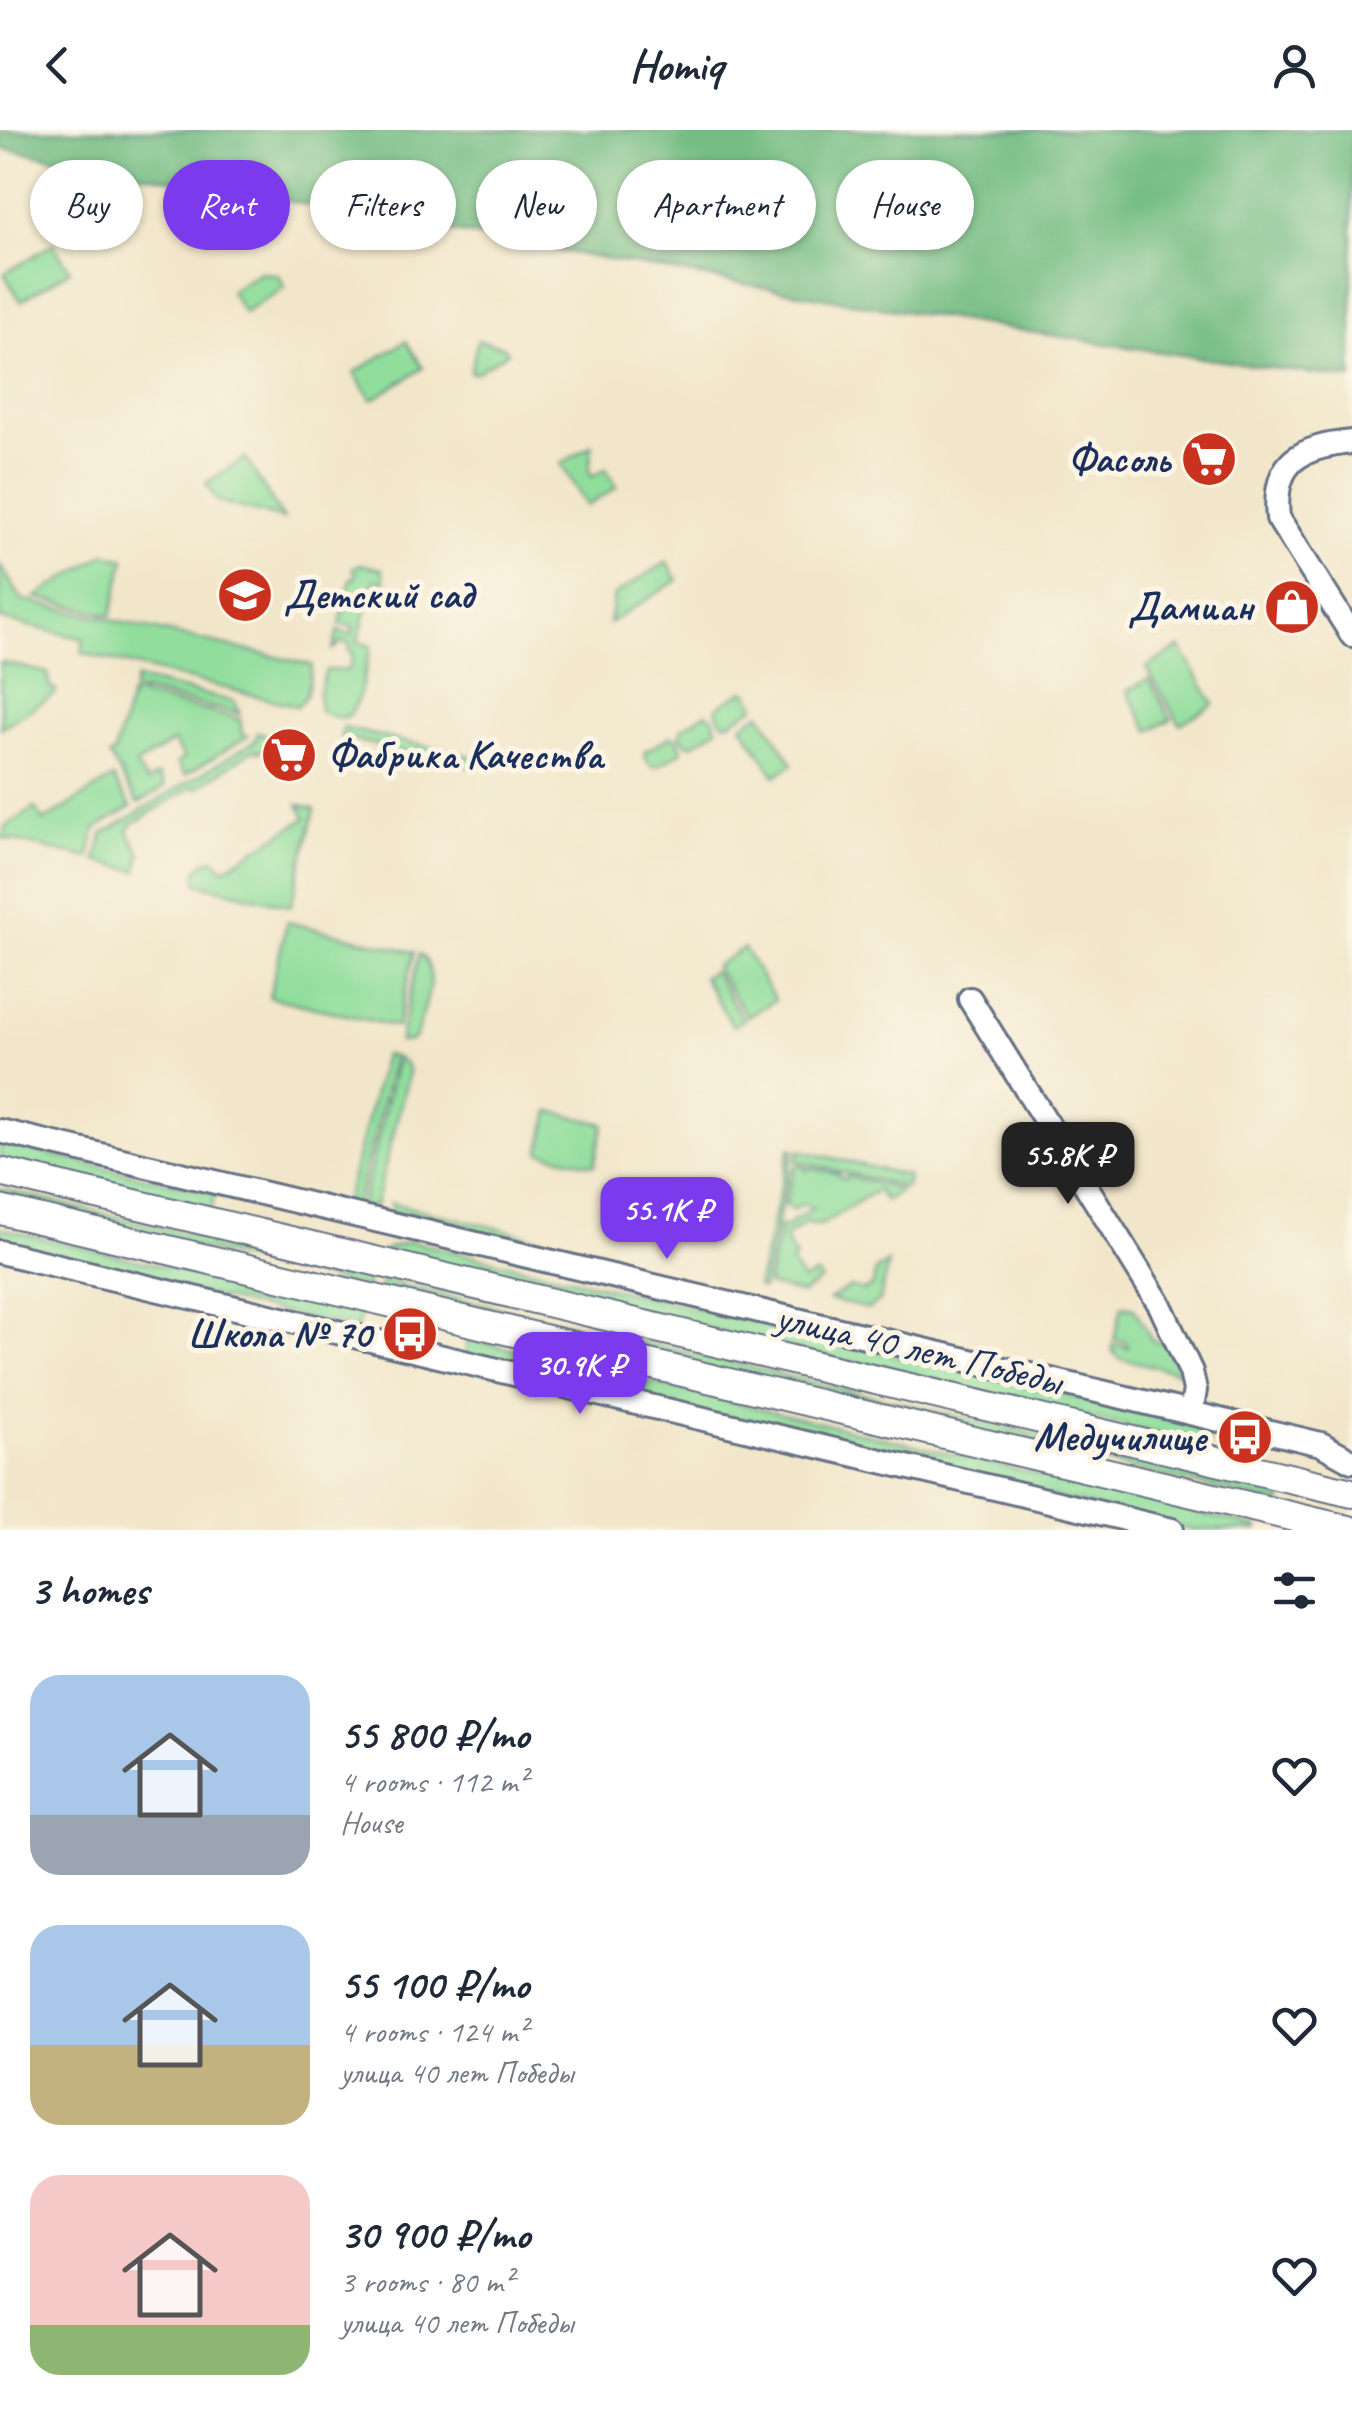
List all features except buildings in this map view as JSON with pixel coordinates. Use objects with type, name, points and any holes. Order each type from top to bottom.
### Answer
[{"type":"main road","name":"улица 40 лет Победы","points":[[0,1172],[1352,1492]]},
{"type":"main road","name":"улица 40 лет Победы","points":[[0,1210],[1349,1530]]},
{"type":"street","points":[[1352,442],[1317,446],[1296,457],[1282,474],[1276,497],[1278,518],[1352,635]]},
{"type":"street","points":[[970,999],[1167,1319],[1191,1372],[1191,1413]]},
{"type":"street","points":[[0,1132],[1321,1444],[1352,1460]]},
{"type":"street","points":[[214,1223],[222,1183]]},
{"type":"street","points":[[0,1252],[1172,1530]]},
{"type":"green space","points":[[0,130],[1352,130],[1352,379],[1013,329],[555,250],[597,250],[597,160],[476,160],[476,235],[456,232],[456,160],[310,160],[310,205],[290,201],[290,160],[163,160],[163,178],[143,174],[143,160],[65,160],[0,148]]},
{"type":"green space","points":[[43,250],[57,250],[70,270],[21,301],[4,274]]},
{"type":"green space","points":[[260,272],[278,275],[285,287],[244,313],[230,291]]},
{"type":"green space","points":[[478,340],[505,347],[508,352],[475,373],[470,372]]},
{"type":"green space","points":[[406,341],[423,368],[372,400],[354,373]]},
{"type":"green space","points":[[592,445],[589,472],[592,477],[606,469],[617,487],[587,506],[561,464]]},
{"type":"green space","points":[[245,458],[283,519],[217,501],[206,483]]},
{"type":"green space","points":[[105,554],[125,559],[111,616],[36,597]]},
{"type":"green space","points":[[667,562],[678,580],[609,623],[614,595]]},
{"type":"green space","points":[[360,564],[382,569],[385,582],[374,580],[358,642],[371,646],[359,696],[345,717],[332,716],[320,711],[318,694],[326,670],[349,670],[353,653],[349,652],[350,644],[342,642],[333,649],[338,631],[352,635],[353,627],[340,624],[351,578],[356,573],[353,568]]},
{"type":"green space","points":[[0,565],[22,600],[312,665],[306,696],[297,706],[82,653],[84,639],[0,619]]},
{"type":"green space","points":[[1180,647],[1214,704],[1180,724],[1146,668]]},
{"type":"green space","points":[[0,662],[48,673],[50,688],[56,690],[1,728]]},
{"type":"green space","points":[[136,679],[233,701],[240,714],[133,689]]},
{"type":"green space","points":[[1149,679],[1171,719],[1150,731],[1127,691]]},
{"type":"green space","points":[[744,691],[755,707],[728,723],[722,721],[717,707]]},
{"type":"green space","points":[[132,693],[240,719],[242,734],[248,736],[185,775],[177,763],[184,758],[173,742],[136,765],[147,782],[158,775],[165,787],[138,803],[109,756],[114,753]]},
{"type":"green space","points":[[706,713],[713,717],[717,729],[692,745],[686,743],[681,729]]},
{"type":"green space","points":[[760,713],[793,764],[775,776],[742,725]]},
{"type":"green space","points":[[343,728],[471,756],[473,761],[471,767],[341,737]]},
{"type":"green space","points":[[258,732],[270,736],[266,749],[254,749],[197,788],[192,787],[132,824],[128,832],[141,854],[137,871],[96,861],[103,834],[255,741]]},
{"type":"green space","points":[[671,736],[678,739],[682,751],[657,767],[650,765],[646,751]]},
{"type":"green space","points":[[113,778],[131,807],[95,829],[89,858],[2,838],[5,827],[35,808],[44,821]]},
{"type":"green space","points":[[298,804],[315,809],[291,906],[197,883],[197,870],[206,861],[215,859],[224,869],[306,818]]},
{"type":"green space","points":[[287,922],[414,952],[397,1027],[269,997]]},
{"type":"green space","points":[[744,948],[775,1000],[747,1017],[715,966]]},
{"type":"green space","points":[[419,954],[429,970],[429,992],[416,1036],[399,1042]]},
{"type":"green space","points":[[714,971],[743,1020],[733,1026],[703,977]]},
{"type":"green space","points":[[384,1055],[394,1057],[355,1210],[344,1207]]},
{"type":"green space","points":[[397,1058],[409,1072],[375,1206],[360,1211]]},
{"type":"green space","points":[[550,1111],[604,1124],[594,1165],[540,1152]]},
{"type":"green space","points":[[0,1143],[215,1193],[211,1211],[0,1161]]},
{"type":"green space","points":[[790,1148],[794,1149],[762,1289],[757,1287]]},
{"type":"green space","points":[[799,1150],[908,1176],[906,1187],[796,1161]]},
{"type":"green space","points":[[806,1167],[806,1171],[810,1168],[901,1190],[885,1201],[877,1190],[819,1226],[808,1222],[784,1238],[796,1258],[791,1262],[803,1281],[817,1274],[821,1280],[802,1294],[767,1285],[780,1227],[813,1208],[803,1204],[792,1210],[785,1205],[794,1168]]},
{"type":"green space","points":[[0,1189],[369,1277],[366,1288],[0,1201]]},
{"type":"green space","points":[[390,1203],[577,1247],[571,1256],[392,1213]]},
{"type":"green space","points":[[0,1228],[361,1313],[357,1330],[0,1247]]},
{"type":"green space","points":[[410,1241],[1212,1429],[1208,1446],[385,1253],[386,1249]]},
{"type":"green space","points":[[888,1263],[880,1300],[869,1309],[829,1300],[850,1287],[864,1291],[873,1285],[875,1271]]},
{"type":"green space","points":[[381,1280],[1283,1493],[1281,1504],[379,1290]]},
{"type":"green space","points":[[1122,1306],[1134,1308],[1152,1340],[1168,1345],[1179,1372],[1118,1358],[1113,1344],[1128,1347],[1126,1342],[1114,1339]]},
{"type":"green space","points":[[468,1339],[1258,1530],[1192,1530],[464,1357]]},
{"type":"place","name":"Фасоль","points":[[1209,459]]},
{"type":"place","name":"Детский сад","points":[[245,595]]},
{"type":"place","name":"Дамиан","points":[[1292,607]]},
{"type":"place","name":"Фабрика Качества","points":[[289,755]]},
{"type":"place","name":"Школа № 70","points":[[410,1334]]},
{"type":"place","name":"Медучилище","points":[[1245,1437]]}]
